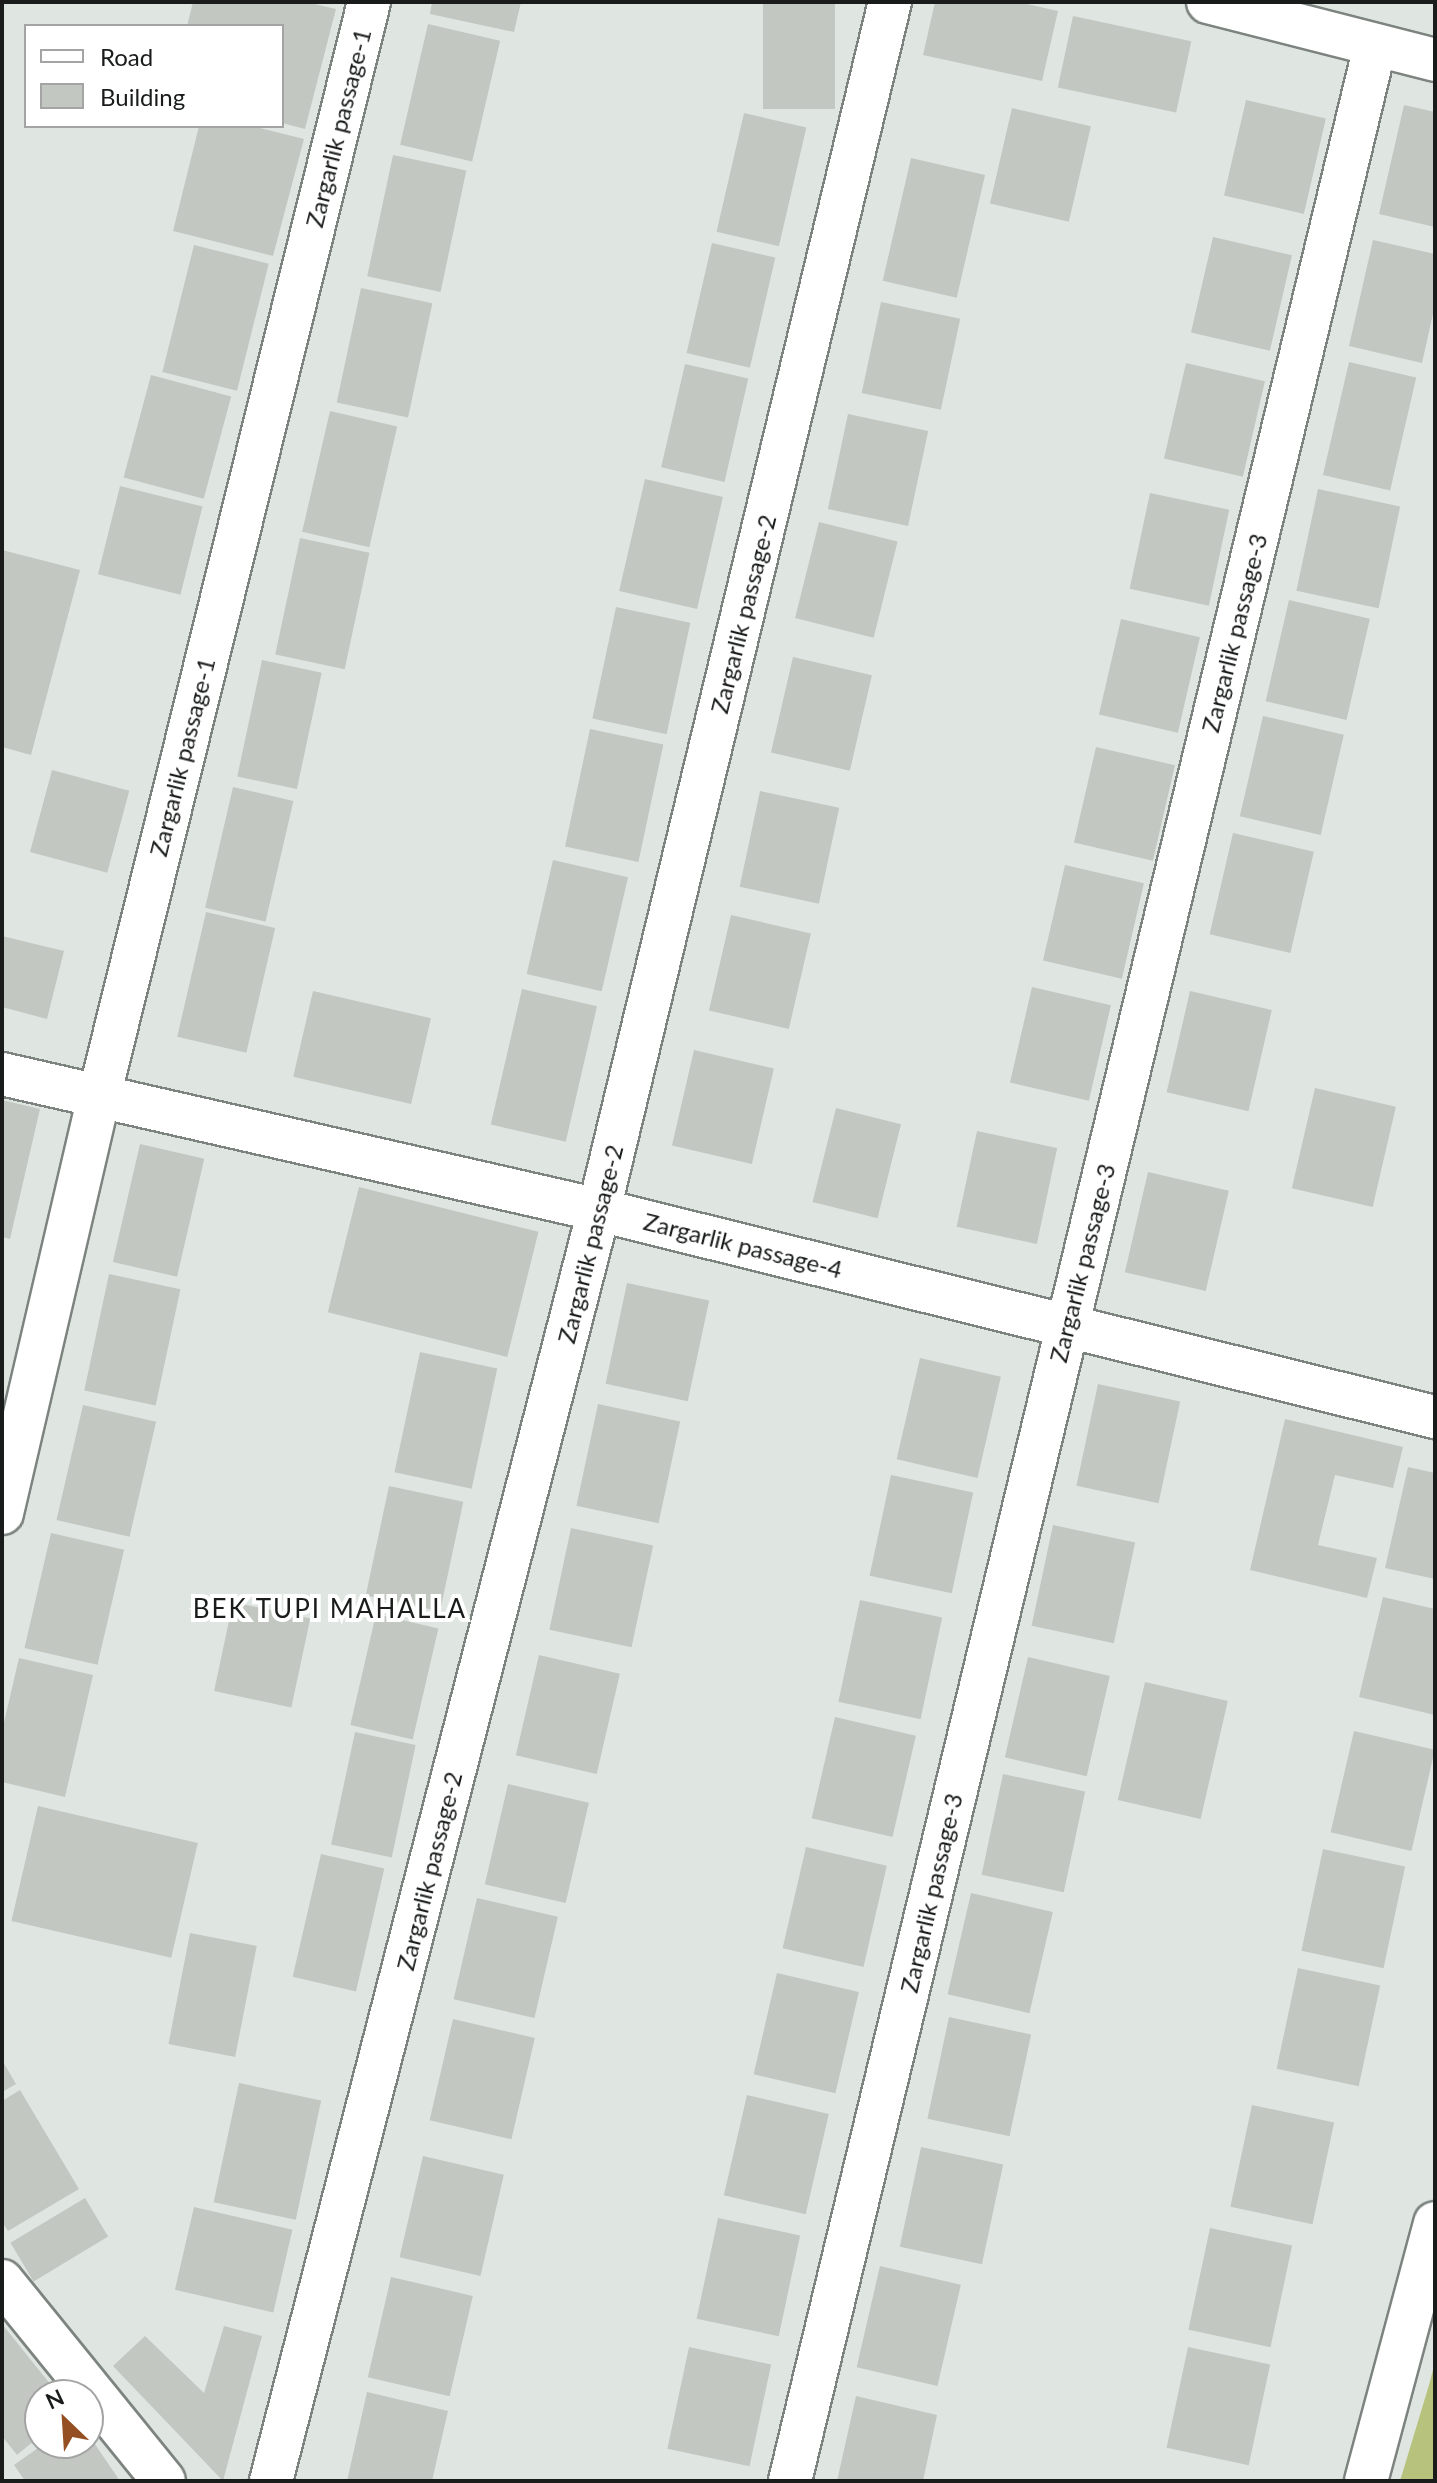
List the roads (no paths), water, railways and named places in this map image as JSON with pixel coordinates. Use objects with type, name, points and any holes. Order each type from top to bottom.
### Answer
[{"type":"street","name":"Zargarlik passage-1","points":[[2,1513],[99,1097],[369,2]]},
{"type":"street","name":"Zargarlik passage-2","points":[[271,2481],[599,1210],[890,2]]},
{"type":"street","points":[[1208,2],[1435,60]]},
{"type":"street","name":"Zargarlik passage-3","points":[[790,2481],[1375,46]]},
{"type":"street","name":"Zargarlik passage-4","points":[[2,1074],[599,1210],[1435,1417]]},
{"type":"street","points":[[1366,2481],[1435,2223]]},
{"type":"street","points":[[2,2281],[164,2481]]},
{"type":"district","name":"BEK TUPI MAHALLA","points":[[330,1609]]}]
